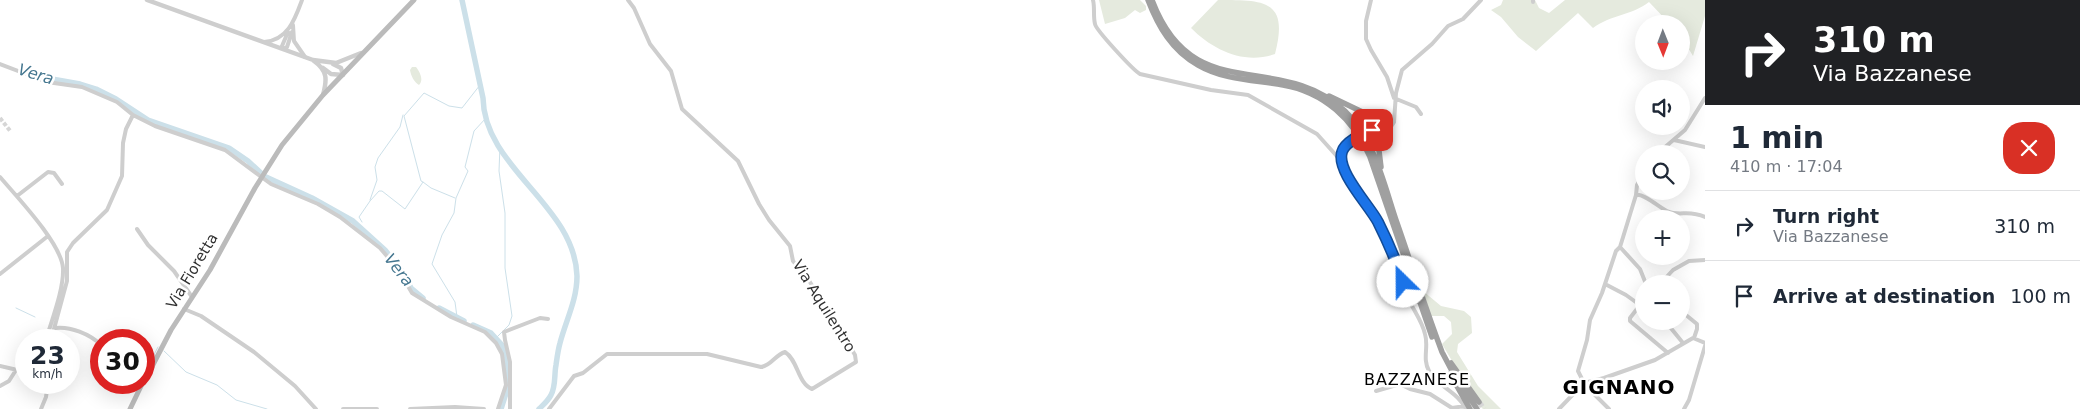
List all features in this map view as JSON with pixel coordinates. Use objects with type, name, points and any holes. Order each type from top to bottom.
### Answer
[{"type":"highway","points":[[1148,0],[1160,29],[1182,54],[1197,65],[1217,74],[1237,79],[1283,85],[1306,92],[1327,103],[1350,124],[1362,140],[1370,157],[1421,306],[1441,358],[1454,382],[1473,407]]},
{"type":"highway","points":[[1152,0],[1165,28],[1176,43],[1201,62],[1237,74],[1285,81],[1311,89],[1372,116],[1376,123],[1382,179]]},
{"type":"highway","points":[[1311,89],[1336,104],[1358,126],[1370,146],[1438,342],[1473,407]]},
{"type":"highway","points":[[1368,131],[1376,123]]},
{"type":"highway","points":[[1378,146],[1384,137]]},
{"type":"highway","points":[[1394,260],[1398,260],[1402,266],[1413,296],[1421,306]]},
{"type":"highway","points":[[1452,393],[1455,389],[1454,382]]},
{"type":"main road","name":"Via Fioretta","points":[[155,356],[210,270],[262,176],[286,140],[323,95],[414,0]]},
{"type":"main road","name":"Via Fioretta","points":[[130,409],[138,394]]},
{"type":"street","points":[[147,0],[262,42],[339,67],[343,75]]},
{"type":"street","points":[[284,49],[282,45],[302,0]]},
{"type":"street","name":"Via Aquilentro","points":[[549,409],[574,376],[583,373],[607,354],[707,354],[763,367],[785,352],[792,359],[808,387],[812,389],[856,362],[855,355],[839,328],[808,279],[793,261],[790,246],[759,204],[738,161],[682,109],[670,70],[650,44],[628,0]]},
{"type":"street","points":[[1093,0],[1097,30],[1122,55],[1134,71],[1211,90],[1248,95],[1317,134],[1327,142],[1343,163],[1355,189],[1378,222],[1426,335],[1425,358],[1429,370],[1434,378],[1473,407]]},
{"type":"street","points":[[1371,0],[1366,21],[1366,39],[1387,77],[1393,97],[1416,107],[1421,114]]},
{"type":"street","points":[[1343,163],[1342,149],[1368,131],[1373,131],[1377,136],[1384,137],[1394,122],[1401,73],[1405,66],[1427,48],[1448,26],[1464,18],[1481,0]]},
{"type":"street","points":[[262,42],[275,39],[291,28]]},
{"type":"street","points":[[291,28],[296,46],[322,68],[332,74],[343,75]]},
{"type":"street","points":[[327,63],[347,60],[366,50]]},
{"type":"street","points":[[0,64],[47,82],[82,87],[117,102],[133,115],[160,128],[225,150],[239,158],[262,176],[340,216],[380,248],[398,269],[412,292],[451,317],[485,332],[494,339],[502,354],[506,381],[506,390],[498,409]]},
{"type":"street","points":[[322,68],[326,79],[323,95]]},
{"type":"street","points":[[1668,145],[1688,127],[1705,98]]},
{"type":"street","points":[[90,336],[69,328],[55,328],[68,281],[67,252],[73,242],[107,210],[122,176],[123,143],[126,129],[133,115]]},
{"type":"street","points":[[1674,140],[1705,147]]},
{"type":"street","points":[[17,196],[48,172],[54,172],[62,184]]},
{"type":"street","points":[[0,177],[17,196],[60,254],[63,269],[61,286],[49,329]]},
{"type":"street","points":[[1609,409],[1584,382],[1579,375],[1578,369],[1587,340],[1589,320],[1605,284],[1616,251],[1620,247],[1635,198]]},
{"type":"street","points":[[1648,200],[1670,212],[1694,212],[1705,217]]},
{"type":"street","points":[[136,229],[148,245],[174,271],[192,297]]},
{"type":"street","points":[[0,274],[48,236]]},
{"type":"street","points":[[1620,247],[1641,270],[1643,275]]},
{"type":"street","points":[[1668,275],[1673,270],[1689,261],[1705,260]]},
{"type":"street","points":[[1605,284],[1625,294],[1635,302]]},
{"type":"street","points":[[184,309],[201,316],[254,352],[294,386],[316,409]]},
{"type":"street","points":[[1635,313],[1630,318],[1630,321],[1635,325]]},
{"type":"street","points":[[510,409],[510,362],[504,332],[543,318],[548,319]]},
{"type":"street","points":[[1559,409],[1584,382],[1604,378],[1658,358],[1694,338],[1697,324],[1690,318]]},
{"type":"street","points":[[1641,330],[1668,353]]},
{"type":"street","points":[[1672,330],[1683,343]]},
{"type":"street","points":[[1684,409],[1689,400],[1705,344],[1694,338]]},
{"type":"street","points":[[0,366],[15,370]]},
{"type":"street","points":[[9,368],[12,376]]},
{"type":"street","points":[[0,386],[9,381],[15,372]]},
{"type":"street","points":[[1376,391],[1400,384],[1430,394],[1452,408],[1473,407]]},
{"type":"street","points":[[41,409],[46,394]]},
{"type":"street","points":[[410,409],[455,407],[484,409]]},
{"type":"street","points":[[343,409],[377,409]]},
{"type":"shaded area","points":[[1099,0],[1140,0],[1146,6],[1146,10],[1140,13],[1135,10],[1125,18],[1105,24]]},
{"type":"shaded area","points":[[1218,0],[1260,3],[1276,13],[1279,23],[1275,54],[1252,58],[1230,53],[1209,43],[1191,28]]},
{"type":"shaded area","points":[[1503,0],[1535,0],[1539,8],[1549,13],[1565,0],[1705,0],[1705,16],[1693,56],[1690,51],[1690,15],[1661,15],[1649,2],[1636,10],[1607,20],[1593,28],[1578,13],[1536,51],[1518,37],[1501,17],[1491,10],[1501,5]]},
{"type":"shaded area","points":[[412,67],[416,67],[420,74],[421,81],[419,85],[414,81],[411,74],[410,70]]},
{"type":"shaded area","points":[[1423,291],[1441,306],[1464,311],[1471,317],[1472,333],[1458,344],[1457,352],[1478,386],[1501,409],[1483,409],[1477,403],[1442,344],[1452,334],[1451,322],[1444,316],[1431,316]]},
{"type":"waterway","points":[[462,0],[487,123],[498,145],[562,228],[572,251],[577,276],[577,285],[571,310],[559,346],[553,392],[539,409]]},
{"type":"waterway","name":"Vera","points":[[35,76],[80,84],[96,89],[116,99],[148,120],[229,148],[261,173]]},
{"type":"waterway","points":[[423,182],[421,181],[404,116],[424,93],[449,106],[462,108],[480,85]]},
{"type":"waterway","points":[[370,200],[377,180],[375,167],[378,158],[400,127],[403,115]]},
{"type":"waterway","points":[[457,317],[455,302],[432,264],[442,235],[454,213],[456,198],[468,171],[465,167],[474,131],[486,118]]},
{"type":"waterway","points":[[496,338],[509,325],[512,316],[505,268],[505,213],[499,171],[500,146]]},
{"type":"waterway","name":"Vera","points":[[266,177],[312,198],[353,221],[385,250],[402,271],[411,288],[423,298]]},
{"type":"waterway","points":[[362,222],[359,217],[379,191],[382,191],[405,209],[423,182],[431,188],[455,198]]},
{"type":"waterway","points":[[16,308],[35,317]]},
{"type":"waterway","name":"Vera","points":[[439,308],[464,321]]},
{"type":"waterway","name":"Vera","points":[[473,325],[491,333],[502,345],[505,352],[508,387],[501,409]]},
{"type":"waterway","points":[[155,353],[158,347]]},
{"type":"waterway","points":[[164,351],[186,372],[217,385],[236,400],[267,409]]},
{"type":"tunnel","points":[[0,118],[11,132]]},
{"type":"tunnel","points":[[1479,402],[1484,409]]},
{"type":"district","name":"BAZZANESE","points":[[1417,379]]},
{"type":"district","name":"GIGNANO","points":[[1619,387]]},
{"type":"route","points":[[1372,130],[1346,145],[1342,152],[1342,158],[1353,185],[1379,224],[1403,282]]}]
